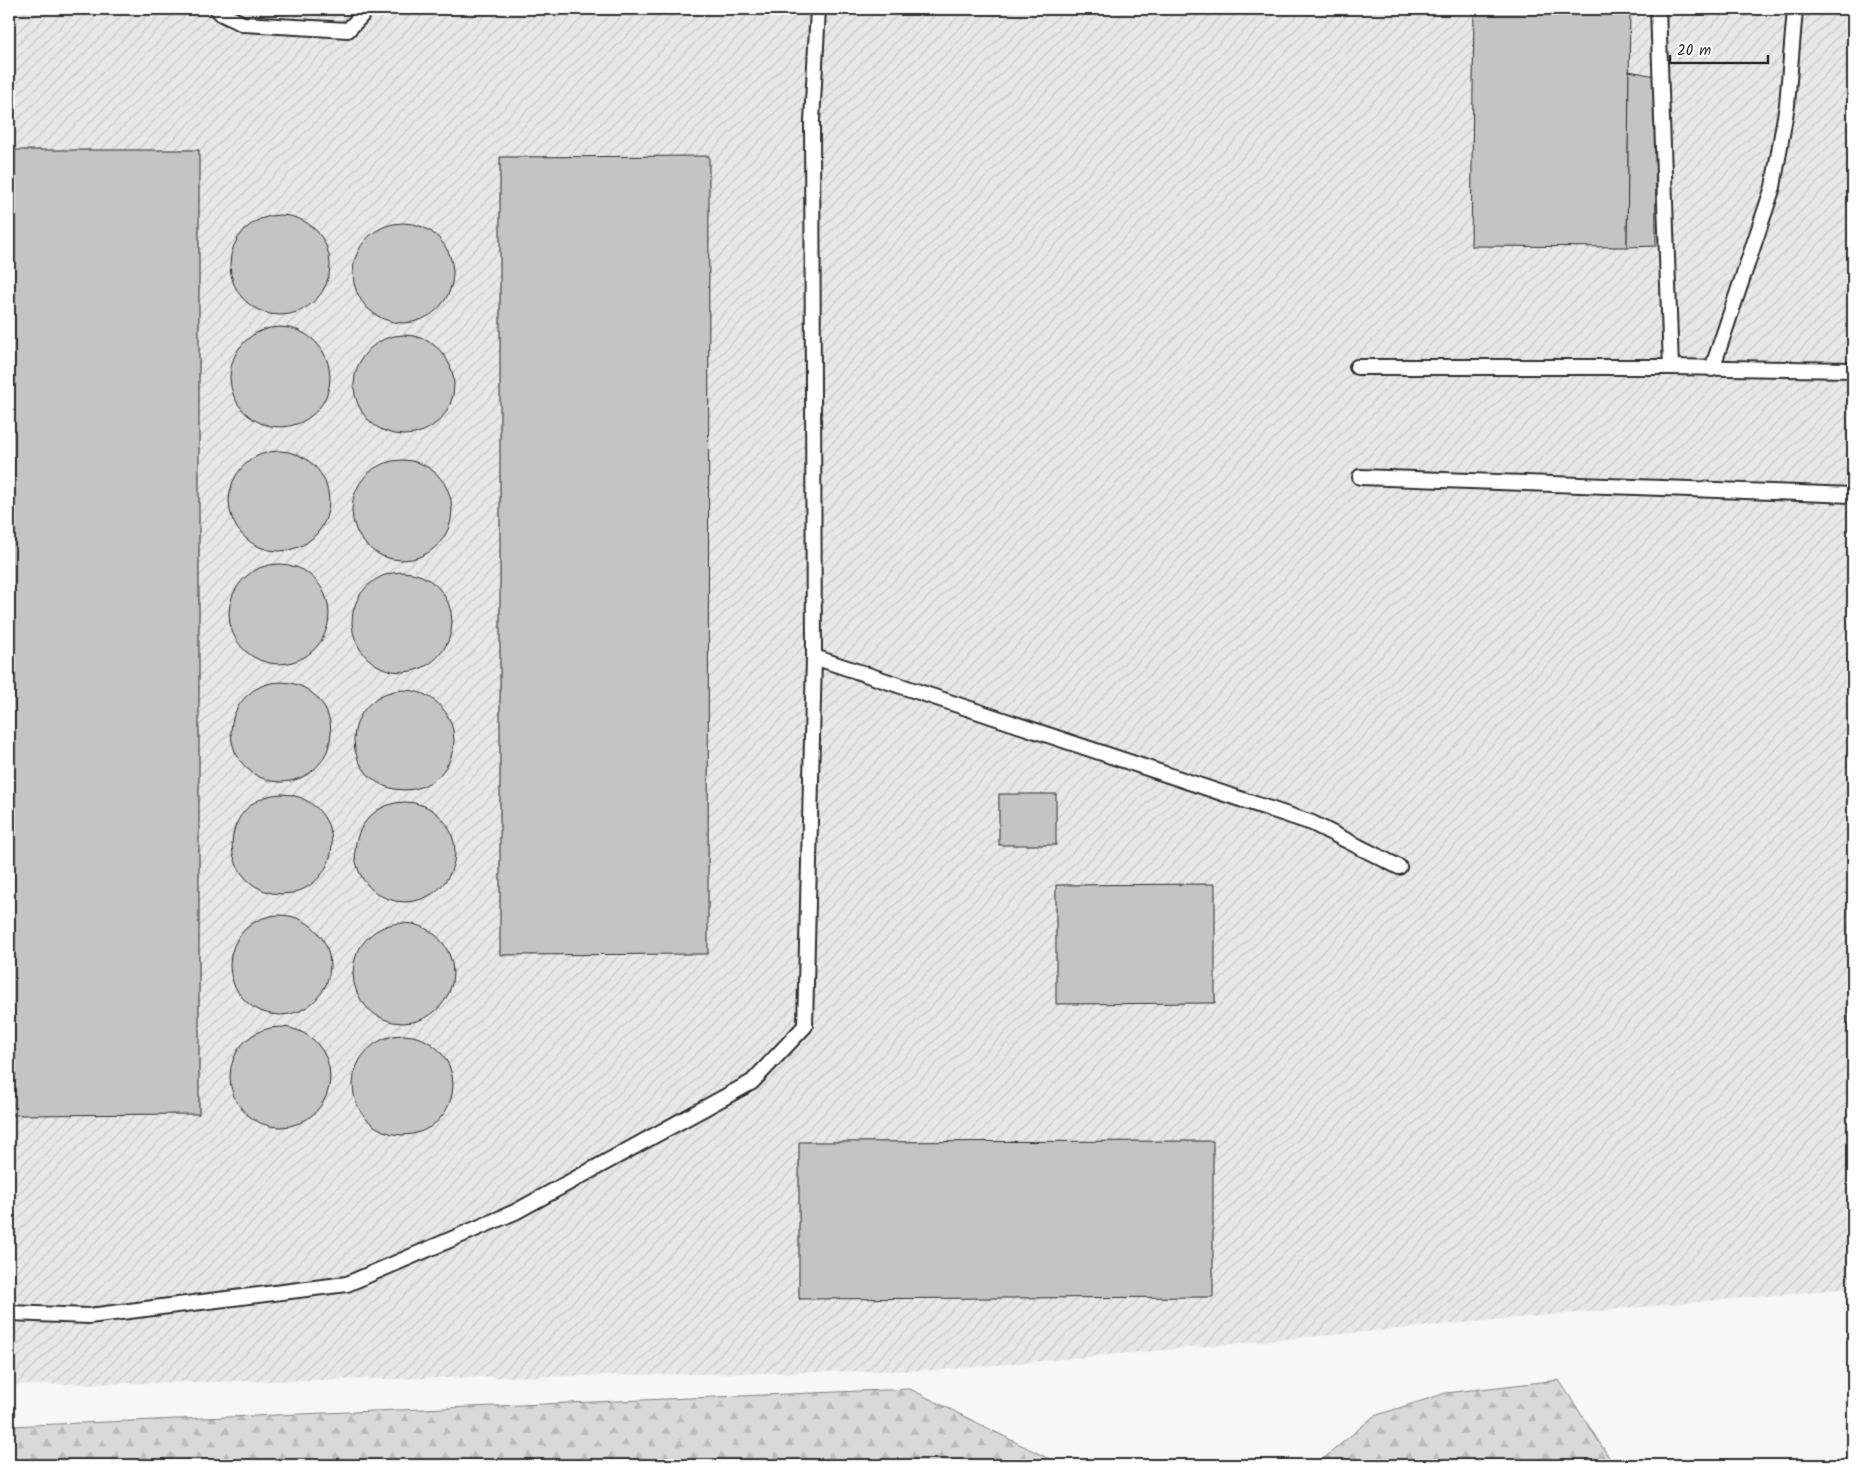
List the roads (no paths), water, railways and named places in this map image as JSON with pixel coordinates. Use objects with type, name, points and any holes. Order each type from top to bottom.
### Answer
[{"type":"lane","points":[[217,9],[222,14],[243,24],[348,30],[362,15],[363,9]]},
{"type":"lane","points":[[9,1313],[89,1316],[347,1284],[515,1212],[752,1082],[805,1026],[814,657],[812,121],[818,9]]},
{"type":"lane","points":[[1658,9],[1671,367]]},
{"type":"lane","points":[[1712,369],[1772,187],[1787,105],[1795,9]]},
{"type":"lane","points":[[1357,367],[1671,367],[1853,370]]},
{"type":"lane","points":[[1360,477],[1853,495]]},
{"type":"lane","points":[[814,657],[1312,823],[1399,867]]}]
